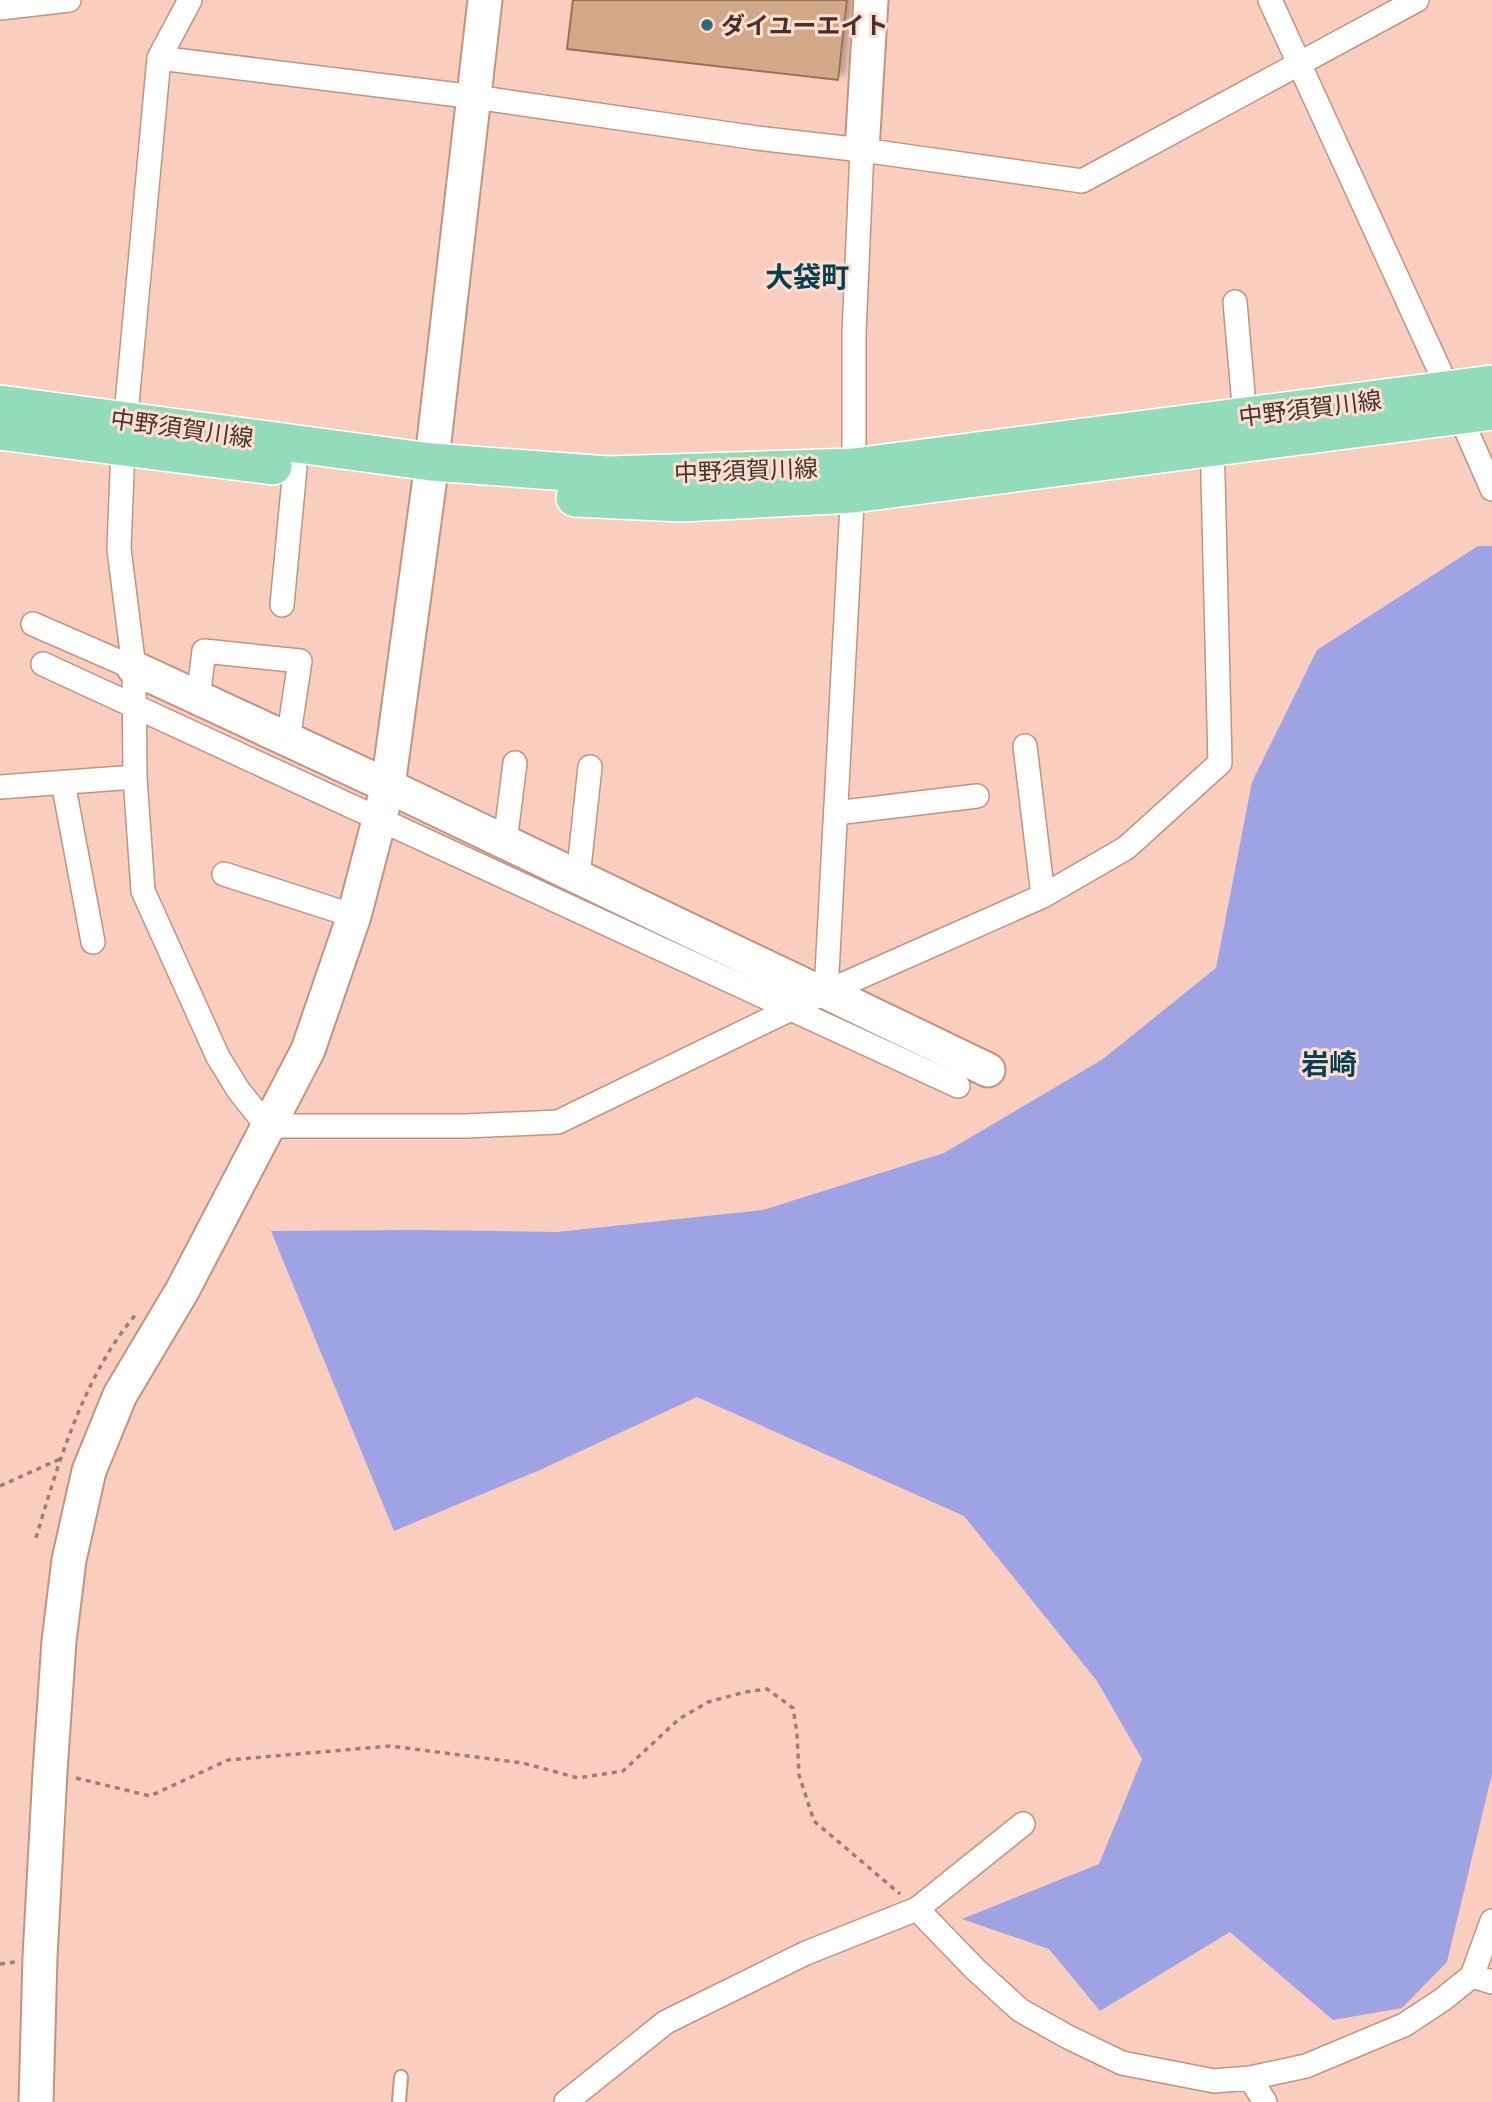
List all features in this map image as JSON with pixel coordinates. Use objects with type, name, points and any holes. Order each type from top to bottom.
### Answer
[{"type":"main road","name":"中野須賀川線","points":[[0,431],[124,433],[430,474],[578,498],[681,503],[1223,428],[1467,406],[1492,384]]},
{"type":"main road","name":"中野須賀川線","points":[[0,404],[295,468],[430,474]]},
{"type":"street","points":[[0,8],[69,0]]},
{"type":"street","points":[[36,2102],[40,1957],[59,1641],[67,1574],[89,1471],[120,1395],[182,1291],[307,1050],[354,916],[388,786],[430,474],[485,0]]},
{"type":"street","points":[[826,992],[854,480],[854,333],[870,0]]},
{"type":"street","points":[[1270,0],[1467,406],[1492,489]]},
{"type":"street","points":[[159,58],[475,97],[1082,181],[1417,0]]},
{"type":"street","points":[[183,2],[159,58],[124,433],[119,549],[134,668],[135,777],[143,891],[218,1057],[239,1091],[267,1126]]},
{"type":"street","points":[[267,1126],[466,1126],[558,1122],[826,992],[1043,896],[1126,848],[1220,763],[1223,428],[1235,302]]},
{"type":"street","points":[[282,605],[295,468]]},
{"type":"street","points":[[33,624],[388,786],[807,987],[826,992],[988,1070]]},
{"type":"street","points":[[198,698],[204,651],[300,661],[288,740]]},
{"type":"street","points":[[43,664],[958,1086]]},
{"type":"street","points":[[1025,746],[1043,896]]},
{"type":"street","points":[[505,842],[515,762]]},
{"type":"street","points":[[578,877],[590,767]]},
{"type":"street","points":[[0,787],[135,777]]},
{"type":"street","points":[[63,782],[93,942]]},
{"type":"street","points":[[836,813],[977,796]]},
{"type":"street","points":[[225,874],[354,916]]},
{"type":"street","points":[[566,2102],[666,2022],[806,1953],[917,1909],[1023,1824]]},
{"type":"street","points":[[917,1909],[976,1970],[1020,2010],[1068,2038],[1122,2063],[1214,2081],[1250,2078],[1306,2066],[1404,2025],[1482,1979],[1492,1921]]},
{"type":"street","points":[[1250,2078],[1265,2102]]},
{"type":"lane","points":[[399,2102],[401,2077]]},
{"type":"path","points":[[0,1486],[63,1458]]},
{"type":"path","points":[[50,1772],[150,1796],[228,1760],[390,1746],[523,1763],[578,1778],[623,1771],[679,1720],[708,1702],[767,1689],[793,1708],[799,1775],[814,1821],[917,1909]]},
{"type":"shaded area","points":[[1478,546],[1492,546],[1492,1774],[1447,1962],[1402,2008],[1333,2020],[1230,1932],[1100,2011],[1049,1949],[962,1919],[1099,1864],[1142,1759],[1097,1681],[964,1516],[697,1397],[540,1470],[394,1531],[271,1231],[557,1232],[763,1210],[944,1153],[1103,1059],[1216,968],[1252,782],[1317,650]]},
{"type":"building","name":"ダイユーエイト","points":[[573,0],[847,0],[838,80],[567,49]]},
{"type":"place","name":"ダイユーエイト","points":[[707,25]]},
{"type":"district","name":"大袋町","points":[[807,276]]},
{"type":"district","name":"岩崎","points":[[1329,1063]]}]
